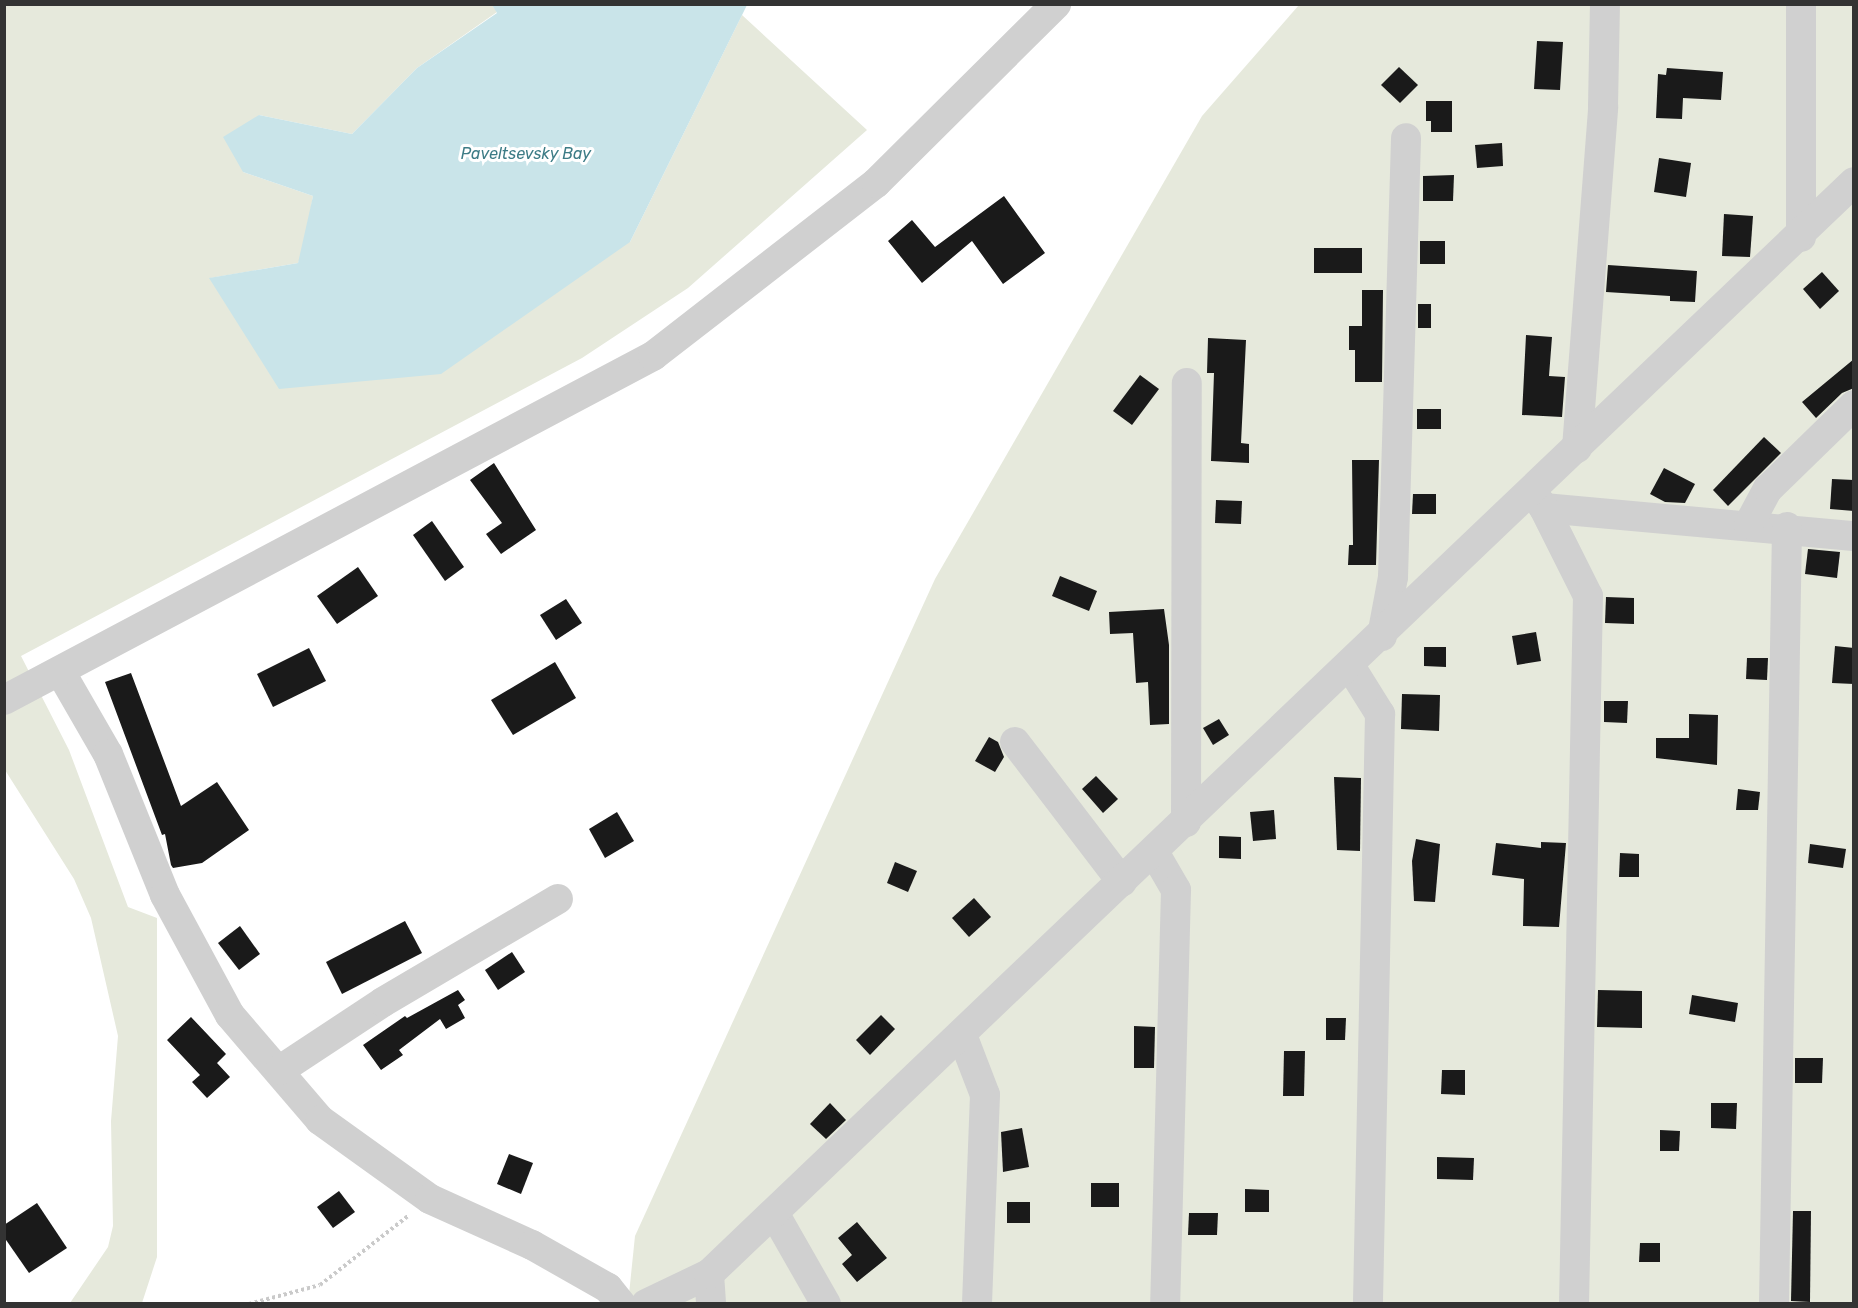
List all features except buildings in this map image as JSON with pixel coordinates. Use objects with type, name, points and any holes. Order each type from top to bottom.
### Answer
[{"type":"street","points":[[4,700],[653,356],[876,183],[1056,4]]},
{"type":"street","points":[[1577,448],[1603,106],[1605,4]]},
{"type":"street","points":[[1801,4],[1801,237]]},
{"type":"street","points":[[1382,636],[1393,577],[1406,138]]},
{"type":"street","points":[[646,1304],[709,1274],[1382,636],[1538,500],[1577,448],[1801,237],[1854,182]]},
{"type":"street","points":[[1186,822],[1187,383]]},
{"type":"street","points":[[1749,524],[1768,489],[1854,405]]},
{"type":"street","points":[[1538,500],[1854,536]]},
{"type":"street","points":[[1538,500],[1588,596],[1574,1304]]},
{"type":"street","points":[[1774,1304],[1787,527]]},
{"type":"street","points":[[1350,666],[1380,714],[1368,1304]]},
{"type":"street","points":[[60,670],[108,754],[165,895],[230,1015],[280,1070],[320,1120],[430,1199],[532,1245],[608,1288],[621,1304]]},
{"type":"street","points":[[1015,742],[1122,882]]},
{"type":"street","points":[[1154,852],[1176,890],[1165,1304]]},
{"type":"street","points":[[280,1070],[383,1002],[558,899]]},
{"type":"street","points":[[962,1035],[985,1095],[977,1304]]},
{"type":"street","points":[[774,1213],[826,1304]]},
{"type":"street","points":[[709,1274],[711,1304]]},
{"type":"path","points":[[249,1304],[320,1285],[430,1199]]},
{"type":"shaded area","points":[[5,5],[492,5],[497,12],[417,68],[352,134],[259,115],[243,172],[313,196],[304,247],[298,263],[210,278],[630,242],[742,15],[867,130],[688,288],[582,358],[21,656],[69,750],[128,907],[157,918],[157,1257],[142,1303],[70,1303],[108,1247],[113,1226],[111,1121],[118,1036],[91,918],[74,879],[5,770]]},
{"type":"shaded area","points":[[1299,5],[1853,5],[1853,1303],[628,1304],[635,1236],[935,579],[1202,116]]},
{"type":"water","name":"Paveltsevsky Bay","points":[[492,5],[747,5],[630,242],[441,374],[279,389],[209,278],[298,263],[313,196],[243,172],[223,137],[259,115],[352,134],[417,68],[497,13]]}]
